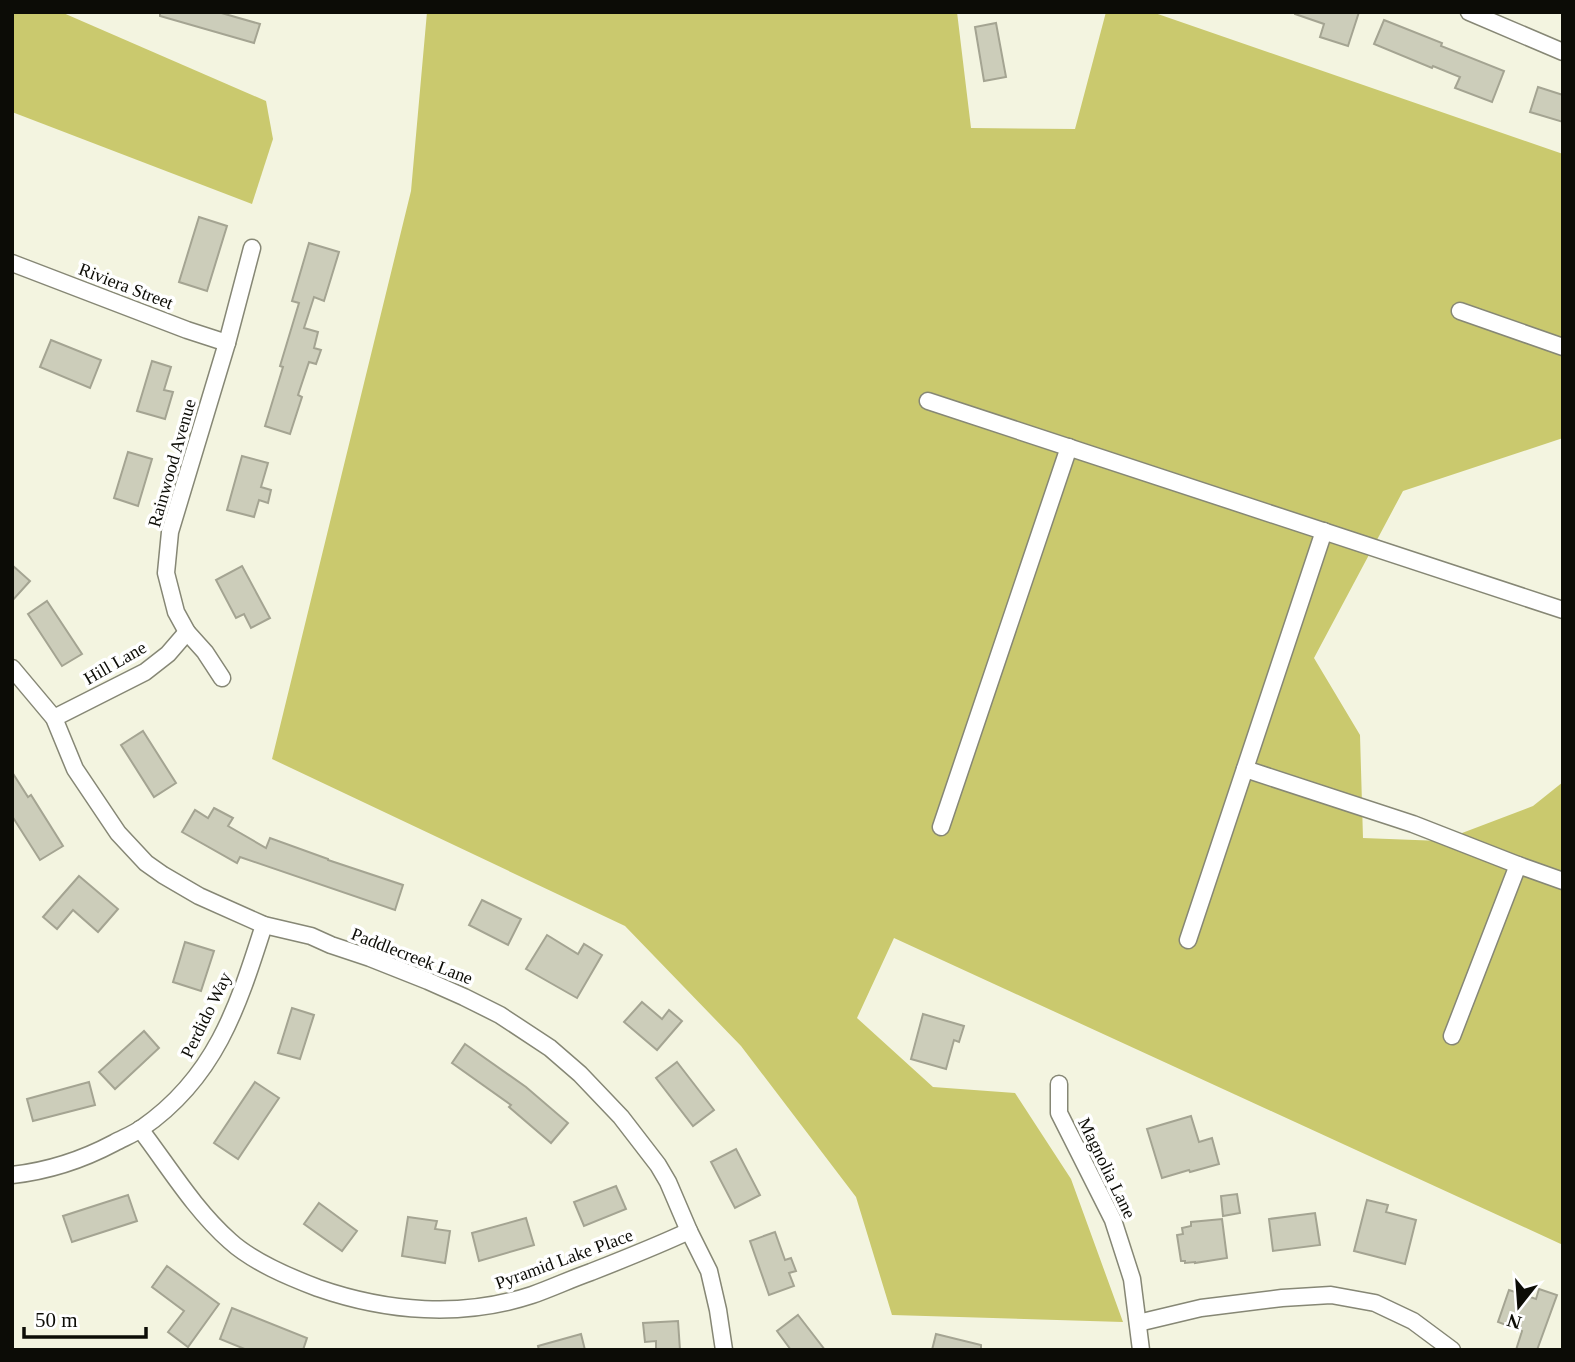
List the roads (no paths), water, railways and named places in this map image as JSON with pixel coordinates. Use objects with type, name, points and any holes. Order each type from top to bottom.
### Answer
[{"type":"street","points":[[1469,12],[1563,52]]},
{"type":"street","name":"Rainwood Avenue","points":[[222,678],[205,652],[187,632],[176,612],[166,573],[170,532],[227,343],[252,248]]},
{"type":"street","name":"Riviera Street","points":[[12,263],[227,343]]},
{"type":"street","points":[[1460,311],[1563,347]]},
{"type":"street","points":[[928,401],[1563,610]]},
{"type":"street","points":[[941,827],[1069,447]]},
{"type":"street","points":[[1188,940],[1324,531]]},
{"type":"street","name":"Hill Lane","points":[[54,718],[145,672],[168,654],[187,632]]},
{"type":"street","name":"Paddlecreek Lane","points":[[12,668],[54,718],[84,785],[118,833],[146,863],[200,896],[264,925],[311,936],[370,958],[428,981],[500,1015],[550,1048],[580,1074],[608,1102],[658,1165],[668,1182],[709,1271],[724,1350]]},
{"type":"street","points":[[1245,769],[1413,824],[1563,881]]},
{"type":"street","points":[[1452,1036],[1518,865]]},
{"type":"street","name":"Perdido Way","points":[[12,1175],[57,1167],[92,1155],[141,1129],[168,1108],[206,1065],[240,997],[264,925]]},
{"type":"street","name":"Magnolia Lane","points":[[1059,1084],[1059,1113],[1113,1220],[1132,1279],[1141,1350]]},
{"type":"street","name":"Pyramid Lake Place","points":[[141,1129],[189,1198],[230,1242],[264,1264],[300,1281],[357,1300],[435,1310],[493,1305],[531,1295],[689,1231]]},
{"type":"street","points":[[1138,1323],[1201,1308],[1331,1295],[1375,1303],[1413,1321],[1452,1350]]}]
